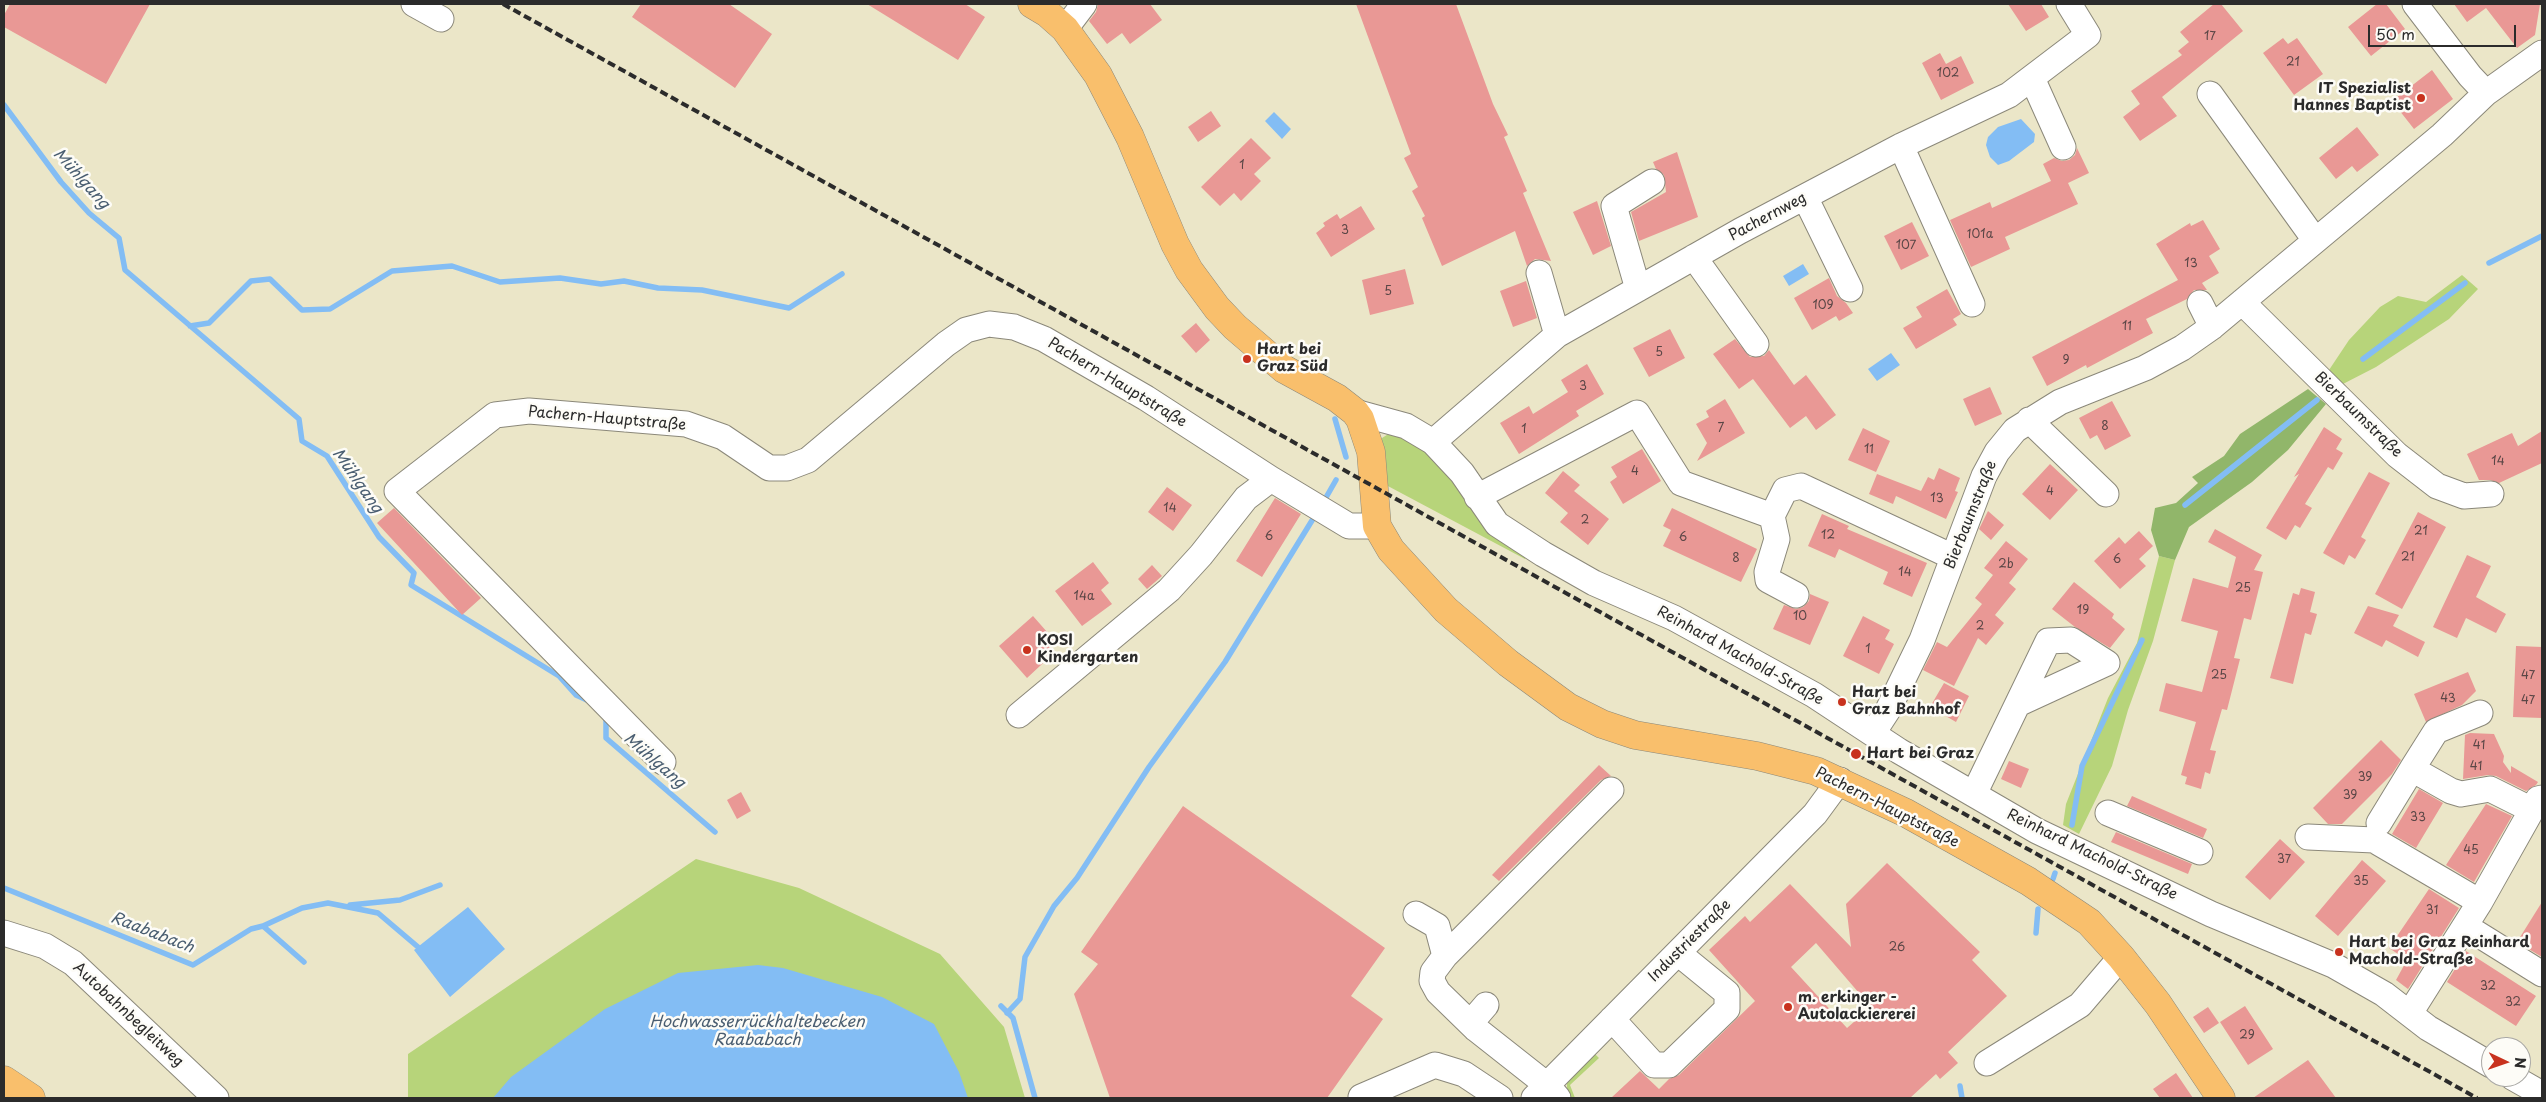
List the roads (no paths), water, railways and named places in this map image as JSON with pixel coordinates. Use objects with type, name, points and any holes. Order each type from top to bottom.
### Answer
[{"type":"main road","name":"Pachern-Hauptstraße","points":[[1032,4],[1047,13],[1065,30],[1098,75],[1130,137],[1175,244],[1189,270],[1217,308],[1235,327],[1284,369],[1337,398],[1355,412],[1365,430],[1371,452],[1378,526],[1391,550],[1446,610],[1508,663],[1568,706],[1602,724],[1635,735],[1791,763],[1840,780],[1906,813],[2028,881],[2089,922],[2121,956],[2158,1004],[2220,1098]]},
{"type":"main road","points":[[4,1080],[31,1098]]},
{"type":"street","points":[[414,4],[441,19]]},
{"type":"street","points":[[1065,30],[1084,4]]},
{"type":"street","name":"Pachernweg","points":[[1433,442],[1557,335],[1694,257],[1901,146],[2009,95],[2088,35],[2069,4]]},
{"type":"street","points":[[2415,4],[2470,76],[2486,93]]},
{"type":"street","name":"Bierbaumstraße","points":[[1873,733],[1888,710],[1922,640],[1984,476],[1997,452],[2015,430],[2060,402],[2145,368],[2182,348],[2212,327],[2442,135],[2486,93],[2542,53]]},
{"type":"street","points":[[2032,78],[2063,147]]},
{"type":"street","points":[[2210,94],[2315,240]]},
{"type":"street","points":[[1901,146],[1972,304]]},
{"type":"street","points":[[1638,289],[1614,206],[1652,182]]},
{"type":"street","points":[[1805,197],[1850,289]]},
{"type":"street","points":[[1694,257],[1756,344]]},
{"type":"street","points":[[1539,273],[1557,335]]},
{"type":"street","points":[[2200,302],[2212,327]]},
{"type":"street","name":"Bierbaumstraße","points":[[2242,302],[2403,460],[2437,486],[2464,496],[2491,494]]},
{"type":"street","name":"Pachern-Hauptstraße","points":[[663,762],[397,491],[495,415],[530,411],[686,424],[723,437],[769,468],[787,468],[808,460],[966,330],[995,324],[1014,327],[1044,339],[1091,365],[1349,526],[1378,526]]},
{"type":"street","name":"Reinhard Machold-Straße","points":[[1355,412],[1406,426],[1433,442],[1462,474],[1497,524],[1543,554],[1594,583],[1674,618],[1814,695],[1873,733],[2037,831],[2211,914],[2333,965],[2384,994],[2428,1028],[2481,1059]]},
{"type":"street","points":[[1477,497],[1637,413],[1681,483],[1772,516]]},
{"type":"street","points":[[2029,420],[2106,494]]},
{"type":"street","points":[[1019,715],[1169,590],[1202,555],[1246,498],[1271,479]]},
{"type":"street","points":[[1796,595],[1768,580],[1767,572],[1776,539],[1772,516],[1785,490],[1801,486],[1953,557]]},
{"type":"street","points":[[1974,794],[2018,704]]},
{"type":"street","points":[[2379,823],[2436,731],[2480,713]]},
{"type":"street","points":[[2410,1013],[2480,902],[2537,804],[2490,789],[2462,794],[2451,791],[2412,769]]},
{"type":"street","name":"Industriestraße","points":[[1546,1095],[1612,1019],[1815,814],[1840,780]]},
{"type":"street","points":[[1546,1095],[1438,992],[1432,980],[1434,972],[1445,956],[1611,790]]},
{"type":"street","points":[[2108,813],[2200,852]]},
{"type":"street","points":[[2308,837],[2374,840],[2480,902]]},
{"type":"street","points":[[1416,914],[1436,926],[1445,956]]},
{"type":"street","points":[[2465,926],[2542,974]]},
{"type":"street","name":"Autobahnbegleitweg","points":[[4,933],[45,946],[74,963],[216,1098]]},
{"type":"street","points":[[1612,1019],[1654,1065],[1669,1064],[1726,1009],[1727,993],[1678,953]]},
{"type":"street","points":[[1988,1063],[2080,1005],[2121,956]]},
{"type":"street","points":[[1476,1029],[1474,1019],[1486,1004]]},
{"type":"street","points":[[1361,1098],[1434,1065],[1464,1074],[1500,1098]]},
{"type":"street","points":[[2530,1087],[2542,1094]]},
{"type":"water","points":[[1274,112],[1291,129],[1282,139],[1265,121]]},
{"type":"water","points":[[2021,119],[2035,134],[2034,142],[2009,161],[1998,165],[1990,157],[1986,145],[1988,137],[1998,127]]},
{"type":"water","points":[[1803,264],[1809,274],[1789,286],[1783,276]]},
{"type":"water","points":[[1891,353],[1900,365],[1877,381],[1868,369]]},
{"type":"water","points":[[468,907],[505,949],[450,997],[414,950]]},
{"type":"water","name":"Hochwasserrückhaltebecken Raababach","points":[[758,965],[783,968],[882,997],[934,1024],[959,1072],[968,1098],[493,1098],[511,1077],[605,1009],[678,973]]},
{"type":"waterway","name":"Mühlgang","points":[[4,105],[61,182],[89,213],[119,238],[125,270],[299,419],[302,441],[327,456],[379,537],[414,573],[411,585],[559,676],[576,695],[589,701]]},
{"type":"waterway","points":[[2489,263],[2542,236]]},
{"type":"waterway","points":[[190,326],[209,323],[251,281],[270,279],[302,310],[330,309],[392,271],[452,266],[500,282],[560,278],[601,284],[624,281],[658,288],[702,290],[789,308],[842,274]]},
{"type":"waterway","points":[[2363,359],[2465,283]]},
{"type":"waterway","points":[[2185,505],[2317,400]]},
{"type":"waterway","points":[[1335,419],[1346,457]]},
{"type":"waterway","points":[[1324,501],[1336,480]]},
{"type":"waterway","points":[[1007,1013],[1020,999],[1025,957],[1054,906],[1077,878],[1149,767],[1225,662],[1316,514]]},
{"type":"waterway","points":[[2072,825],[2082,766],[2142,640]]},
{"type":"waterway","name":"Mühlgang","points":[[606,714],[606,738],[715,832]]},
{"type":"waterway","points":[[2053,879],[2055,873]]},
{"type":"waterway","points":[[350,905],[400,900],[440,885]]},
{"type":"waterway","name":"Raababach","points":[[4,888],[193,965],[251,929],[263,926],[304,962]]},
{"type":"waterway","points":[[263,926],[302,908],[328,903],[378,913],[418,947]]},
{"type":"waterway","points":[[2036,933],[2038,909]]},
{"type":"waterway","points":[[1001,1006],[1013,1018],[1035,1098]]},
{"type":"waterway","points":[[1960,1086],[1962,1098]]},
{"type":"railway","points":[[503,4],[2477,1098]]},
{"type":"place","name":"IT Spezialist Hannes Baptist","points":[[2421,98]]},
{"type":"place","name":"Hart bei Graz Süd","points":[[1247,359]]},
{"type":"place","name":"KOSI Kindergarten","points":[[1027,650]]},
{"type":"place","name":"Hart bei Graz Bahnhof","points":[[1842,702]]},
{"type":"place","name":"Hart bei Graz","points":[[1856,754]]},
{"type":"place","name":"Hart bei Graz Reinhard Machold-Straße","points":[[2339,952]]},
{"type":"place","name":"m. erkinger - Autolackiererei","points":[[1788,1007]]}]
